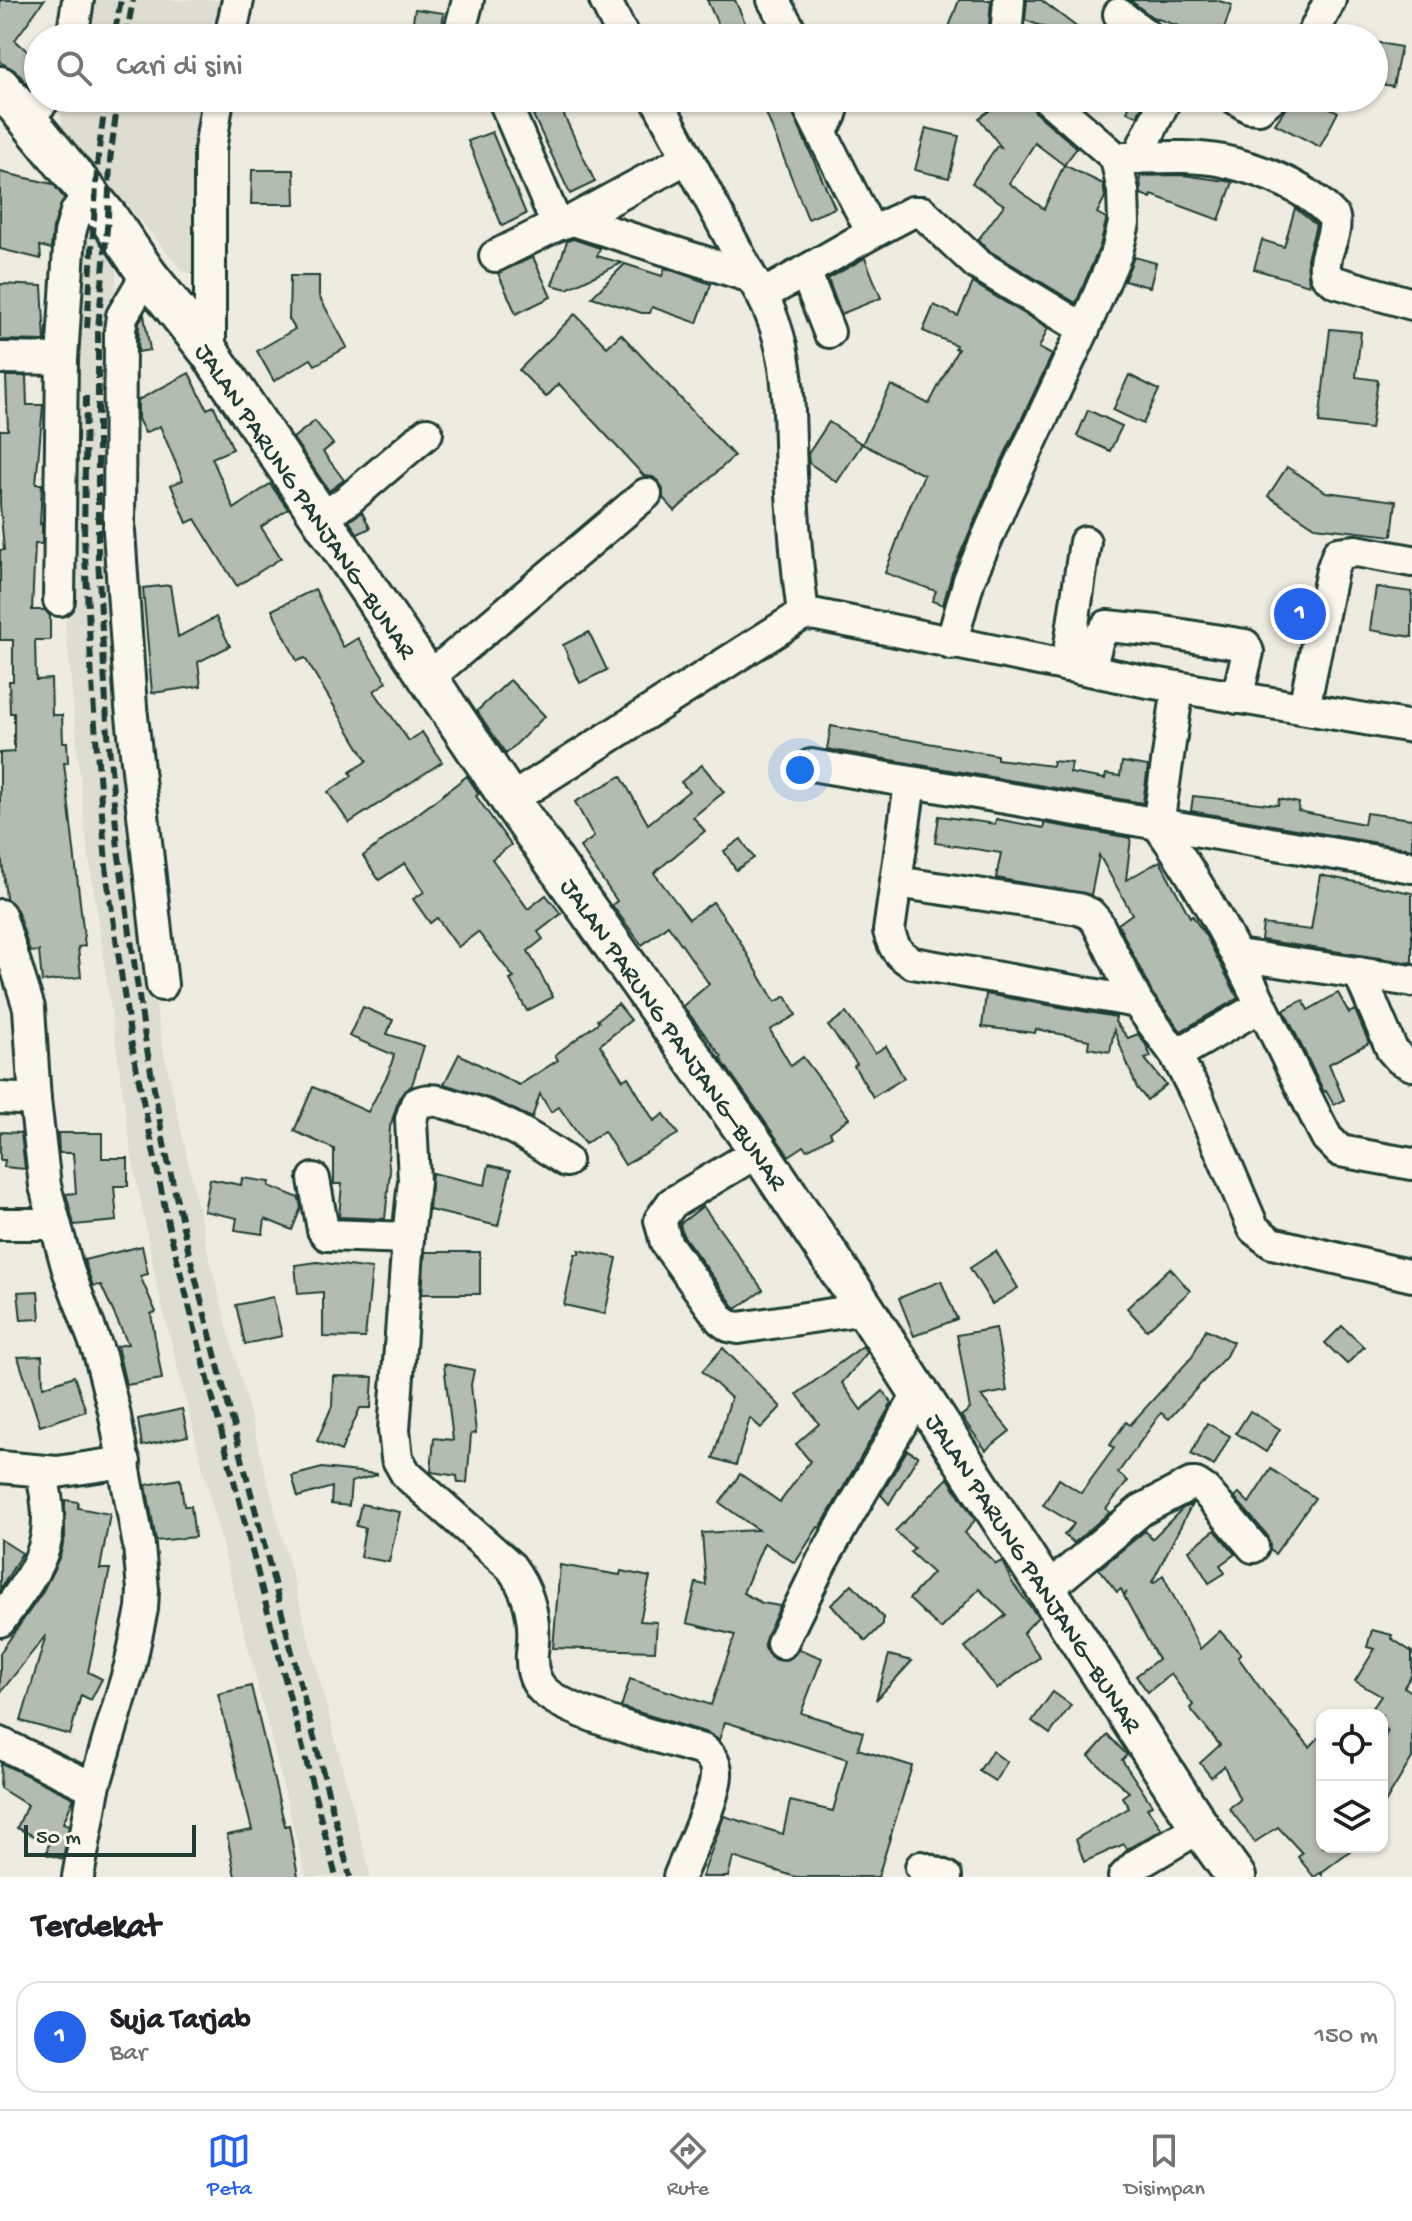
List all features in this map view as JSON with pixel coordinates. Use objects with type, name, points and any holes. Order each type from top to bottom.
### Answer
[{"type":"main road","name":"JALAN PARUNG PANJANG–BUNAR","points":[[0,86],[24,100]]},
{"type":"main road","name":"JALAN PARUNG PANJANG–BUNAR","points":[[40,112],[92,198],[210,353],[510,800],[759,1151],[865,1309],[1200,1827],[1236,1877]]},
{"type":"street","points":[[74,24],[78,0]]},
{"type":"street","points":[[233,24],[238,0]]},
{"type":"street","points":[[462,24],[468,0]]},
{"type":"street","points":[[605,0],[617,24]]},
{"type":"street","points":[[754,0],[766,24]]},
{"type":"street","points":[[773,0],[787,24]]},
{"type":"street","points":[[1007,24],[1009,0]]},
{"type":"street","points":[[1318,24],[1330,0]]},
{"type":"street","points":[[1119,14],[1132,24]]},
{"type":"street","points":[[210,353],[210,150],[216,112]]},
{"type":"street","points":[[510,112],[565,222],[757,286],[805,271],[912,212],[922,212],[977,264],[1084,329]]},
{"type":"street","points":[[663,112],[757,286],[786,362],[795,556],[803,614]]},
{"type":"street","points":[[811,112],[872,233]]},
{"type":"street","points":[[821,130],[832,112]]},
{"type":"street","points":[[1065,112],[1126,158],[1223,161],[1302,191],[1334,217],[1335,235],[1326,258],[1326,275],[1335,282],[1412,304]]},
{"type":"street","points":[[951,644],[969,580],[1117,252],[1124,223],[1126,158],[1157,112]]},
{"type":"street","points":[[495,256],[687,158]]},
{"type":"street","points":[[59,600],[62,359],[71,223],[92,198]]},
{"type":"street","points":[[805,271],[829,332]]},
{"type":"street","points":[[147,274],[122,316],[120,331],[119,531],[131,707],[162,985]]},
{"type":"street","points":[[0,358],[62,359]]},
{"type":"street","points":[[321,518],[347,501],[427,433]]},
{"type":"street","points":[[427,679],[646,494]]},
{"type":"street","points":[[1079,668],[1085,542]]},
{"type":"street","points":[[1304,708],[1338,553],[1356,551],[1412,561]]},
{"type":"street","points":[[510,800],[803,614],[1148,682],[1412,727]]},
{"type":"street","points":[[1079,668],[1107,626],[1245,645],[1248,652],[1237,698]]},
{"type":"street","points":[[1148,682],[1158,631]]},
{"type":"street","points":[[1178,687],[1158,825],[1201,890],[1237,955],[1306,1098],[1333,1146],[1352,1154],[1412,1164]]},
{"type":"street","points":[[811,765],[1412,867]]},
{"type":"street","points":[[910,783],[889,931],[900,956],[913,963],[1137,1002]]},
{"type":"street","points":[[896,882],[1079,909],[1090,914],[1097,922],[1137,1002],[1176,1055],[1198,1098],[1254,1229],[1272,1243],[1412,1276]]},
{"type":"street","points":[[0,915],[29,1008],[45,1186],[100,1356],[125,1462],[139,1546],[142,1609],[130,1666],[94,1788],[78,1877]]},
{"type":"street","points":[[1237,955],[1412,981]]},
{"type":"street","points":[[1359,973],[1392,1050],[1412,1065]]},
{"type":"street","points":[[1176,1055],[1261,1006]]},
{"type":"street","points":[[0,1098],[35,1100]]},
{"type":"street","points":[[566,1161],[529,1136],[489,1115],[437,1100],[423,1100],[416,1104],[411,1119],[414,1181],[394,1430],[397,1458],[406,1474],[511,1567],[524,1585],[531,1608],[535,1678],[543,1691],[582,1711],[703,1750],[712,1758],[716,1769],[715,1785],[679,1877]]},
{"type":"street","points":[[759,1151],[672,1203],[660,1220],[666,1243],[721,1320],[729,1326],[739,1328],[865,1309]]},
{"type":"street","points":[[314,1179],[323,1230],[327,1235],[408,1238]]},
{"type":"street","points":[[0,1224],[55,1224]]},
{"type":"street","points":[[782,1643],[822,1561],[919,1393]]},
{"type":"street","points":[[0,1467],[57,1472],[125,1462]]},
{"type":"street","points":[[0,1621],[34,1573],[44,1550],[49,1502],[41,1471]]},
{"type":"street","points":[[1046,1590],[1141,1510],[1191,1484],[1205,1490],[1253,1547]]},
{"type":"street","points":[[0,1743],[94,1788]]},
{"type":"street","points":[[1124,1877],[1136,1865],[1200,1827]]},
{"type":"shaded area","points":[[90,0],[233,0],[229,24],[87,24]]},
{"type":"shaded area","points":[[60,112],[213,112],[205,272],[184,273],[120,196],[109,428],[125,828],[163,1048],[209,1257],[371,1877],[306,1877],[158,1290],[132,1157],[85,829],[66,628],[62,502],[71,194]]},
{"type":"building","points":[[0,0],[44,0],[15,40],[24,48],[24,81],[16,71],[0,62]]},
{"type":"building","points":[[707,0],[735,0],[746,24],[718,24]]},
{"type":"building","points":[[959,0],[991,0],[989,24],[950,24]]},
{"type":"building","points":[[1027,0],[1041,0],[1073,24],[1036,24],[1025,20]]},
{"type":"building","points":[[1130,0],[1216,0],[1232,5],[1226,24],[1173,24],[1152,17]]},
{"type":"building","points":[[415,9],[444,13],[442,24],[412,24]]},
{"type":"building","points":[[1388,45],[1401,47],[1393,86],[1388,85]]},
{"type":"building","points":[[532,112],[562,112],[595,182],[570,194]]},
{"type":"building","points":[[766,112],[792,112],[835,208],[808,219]]},
{"type":"building","points":[[988,112],[1035,112],[1077,148],[1064,165],[1103,184],[1105,197],[1097,213],[1106,221],[1100,246],[1076,303],[988,250],[978,240],[1004,205],[972,183],[997,146],[1001,147],[979,118]],"holes":[[[1035,143],[1064,165],[1044,209],[1009,183]]]},
{"type":"building","points":[[1283,112],[1338,112],[1320,147],[1275,124]]},
{"type":"building","points":[[926,128],[959,136],[949,178],[915,170]]},
{"type":"building","points":[[492,132],[526,214],[502,226],[468,141]]},
{"type":"building","points":[[252,170],[294,170],[295,204],[251,204]]},
{"type":"building","points":[[0,172],[53,184],[64,198],[53,228],[51,249],[40,246],[41,259],[0,249]]},
{"type":"building","points":[[1183,175],[1233,182],[1219,220],[1152,195],[1151,198],[1141,194],[1140,176]]},
{"type":"building","points":[[1295,208],[1316,225],[1307,259],[1309,285],[1254,269],[1262,240],[1284,247]]},
{"type":"building","points":[[573,239],[600,248],[597,256],[622,263],[567,289],[552,285],[567,241]]},
{"type":"building","points":[[533,257],[551,297],[516,314],[498,273]]},
{"type":"building","points":[[1134,257],[1156,263],[1150,287],[1124,281]]},
{"type":"building","points":[[865,258],[881,298],[841,314],[828,279]]},
{"type":"building","points":[[625,264],[662,276],[665,268],[711,284],[697,323],[652,307],[650,313],[642,313],[592,297]]},
{"type":"building","points":[[290,276],[319,276],[319,296],[347,347],[315,365],[311,359],[274,381],[257,351],[295,329],[289,319]]},
{"type":"building","points":[[973,283],[1048,328],[1039,348],[1052,355],[986,494],[952,573],[943,605],[932,601],[936,591],[885,573],[924,475],[862,444],[891,385],[929,404],[958,349],[956,345],[923,331],[934,305],[958,316]]},
{"type":"building","points":[[0,284],[42,286],[45,341],[0,340]]},
{"type":"building","points":[[575,314],[607,347],[621,334],[734,456],[675,511],[663,498],[659,482],[653,477],[644,476],[559,384],[546,397],[519,370]]},
{"type":"building","points":[[144,315],[150,350],[138,352],[139,322]]},
{"type":"building","points":[[1330,329],[1361,332],[1356,377],[1378,380],[1371,429],[1319,423]]},
{"type":"building","points":[[189,373],[207,409],[214,406],[233,449],[212,458],[234,509],[270,484],[288,509],[261,527],[281,558],[237,586],[195,519],[187,523],[171,485],[183,480],[160,426],[145,433],[138,419],[138,400]]},
{"type":"building","points":[[1129,375],[1159,390],[1143,424],[1113,410]]},
{"type":"building","points":[[6,376],[26,376],[27,405],[43,405],[36,484],[42,484],[42,544],[35,544],[32,610],[45,610],[50,616],[50,640],[35,640],[36,680],[51,679],[52,715],[62,715],[63,742],[67,742],[68,763],[64,763],[85,946],[78,947],[81,977],[42,982],[39,951],[30,952],[17,910],[6,898],[0,844],[0,753],[14,752],[14,713],[10,713],[9,681],[13,681],[13,640],[0,640],[0,550],[4,550],[0,504],[0,430],[8,430]]},
{"type":"building","points":[[1088,410],[1122,426],[1110,451],[1077,436]]},
{"type":"building","points":[[315,421],[333,444],[323,452],[344,480],[329,491],[293,438]]},
{"type":"building","points":[[829,422],[862,444],[837,482],[809,463],[808,454]]},
{"type":"building","points":[[1287,467],[1326,492],[1396,501],[1392,536],[1315,527],[1268,496]]},
{"type":"building","points":[[362,512],[370,528],[358,534],[349,521]]},
{"type":"building","points":[[170,585],[178,637],[216,617],[230,646],[198,662],[201,686],[152,693],[143,588]]},
{"type":"building","points":[[1376,587],[1412,592],[1412,637],[1370,630]]},
{"type":"building","points":[[315,589],[343,647],[358,638],[387,682],[374,691],[409,741],[422,732],[442,762],[349,823],[328,792],[352,776],[350,772],[367,761],[305,658],[297,661],[272,610]]},
{"type":"building","points":[[589,632],[607,670],[580,683],[563,645]]},
{"type":"building","points":[[510,680],[545,716],[506,754],[477,711]]},
{"type":"building","points":[[831,726],[997,755],[997,759],[1052,766],[1053,761],[1072,763],[1070,773],[1105,779],[1106,774],[1120,776],[1122,762],[1148,766],[1143,803],[827,749]]},
{"type":"building","points":[[702,765],[724,792],[693,817],[705,831],[654,873],[689,919],[713,902],[775,1002],[786,996],[796,1015],[770,1030],[791,1066],[803,1057],[849,1118],[830,1132],[832,1136],[807,1150],[804,1146],[789,1156],[722,1057],[683,1006],[709,984],[668,925],[642,945],[612,905],[617,901],[580,847],[594,837],[575,802],[621,776],[648,824],[689,791],[681,782]]},
{"type":"building","points":[[467,776],[479,794],[476,796],[511,845],[492,859],[528,909],[546,895],[561,914],[538,932],[543,939],[528,951],[553,997],[527,1011],[510,980],[514,978],[478,932],[458,947],[437,918],[430,923],[413,899],[424,892],[405,863],[379,880],[363,856]]},
{"type":"building","points":[[1193,796],[1278,805],[1279,799],[1299,803],[1298,811],[1364,824],[1366,813],[1412,819],[1412,849],[1191,811]]},
{"type":"building","points":[[939,816],[995,824],[996,819],[1044,828],[1044,823],[1131,838],[1126,880],[1160,861],[1190,917],[1192,915],[1207,938],[1238,998],[1181,1031],[1152,993],[1118,924],[1132,914],[1099,855],[1091,895],[996,878],[1001,853],[935,843]]},
{"type":"building","points":[[741,839],[754,858],[736,870],[724,851]]},
{"type":"building","points":[[1320,875],[1412,893],[1412,963],[1261,940],[1263,924],[1311,930]]},
{"type":"building","points":[[1338,993],[1349,1013],[1355,1010],[1369,1043],[1329,1064],[1344,1100],[1334,1105],[1324,1092],[1284,1010],[1303,1000],[1308,1010]]},
{"type":"building","points":[[986,994],[1116,1017],[1115,1022],[1128,1038],[1138,1034],[1151,1057],[1145,1059],[1166,1085],[1147,1100],[1137,1088],[1114,1030],[1110,1052],[1088,1048],[1089,1040],[1036,1029],[1035,1033],[982,1027]]},
{"type":"building","points":[[618,1004],[631,1020],[600,1045],[623,1080],[628,1077],[654,1121],[664,1114],[678,1134],[625,1165],[604,1131],[585,1144],[559,1107],[551,1112],[540,1094],[532,1118],[494,1100],[444,1084],[459,1054],[519,1085],[558,1060],[555,1055]]},
{"type":"building","points":[[363,1007],[393,1020],[387,1034],[424,1046],[412,1085],[399,1098],[390,1127],[385,1219],[339,1217],[342,1184],[334,1184],[334,1149],[294,1131],[313,1087],[368,1112],[388,1074],[394,1055],[349,1036]]},
{"type":"building","points":[[846,1013],[875,1053],[886,1046],[904,1078],[873,1097],[854,1066],[857,1064],[828,1026]]},
{"type":"building","points":[[0,1132],[21,1133],[25,1169],[4,1167],[5,1160],[0,1160]]},
{"type":"building","points":[[58,1133],[102,1133],[102,1158],[128,1158],[128,1186],[114,1186],[117,1221],[74,1225],[66,1194],[76,1193],[73,1153],[59,1153]]},
{"type":"building","points":[[489,1165],[511,1170],[498,1226],[429,1210],[432,1173],[485,1185]]},
{"type":"building","points":[[242,1178],[270,1182],[269,1186],[299,1198],[301,1208],[292,1230],[265,1219],[263,1234],[235,1230],[237,1218],[204,1211],[210,1179],[241,1185]]},
{"type":"building","points":[[703,1206],[763,1290],[736,1309],[683,1235],[680,1224]]},
{"type":"building","points":[[142,1246],[148,1274],[140,1276],[156,1312],[151,1314],[162,1379],[126,1385],[117,1346],[128,1344],[101,1285],[93,1286],[84,1260]]},
{"type":"building","points":[[579,1250],[617,1258],[605,1314],[564,1305],[575,1254],[579,1254]]},
{"type":"building","points":[[996,1251],[1018,1288],[992,1304],[970,1268]]},
{"type":"building","points":[[425,1252],[480,1252],[480,1294],[422,1294]]},
{"type":"building","points":[[317,1262],[372,1269],[365,1338],[323,1337],[323,1292],[298,1294],[295,1265]]},
{"type":"building","points":[[1170,1268],[1190,1291],[1147,1330],[1127,1308]]},
{"type":"building","points":[[941,1281],[957,1319],[914,1336],[899,1298]]},
{"type":"building","points":[[38,1291],[40,1319],[21,1320],[18,1292]]},
{"type":"building","points":[[273,1297],[282,1336],[245,1344],[236,1305]]},
{"type":"building","points":[[1342,1326],[1364,1347],[1347,1364],[1325,1343]]},
{"type":"building","points":[[996,1328],[1007,1391],[981,1396],[1010,1431],[986,1450],[961,1416],[970,1409],[957,1335]]},
{"type":"building","points":[[1206,1329],[1233,1342],[1226,1356],[1169,1419],[1161,1413],[1118,1473],[1128,1481],[1106,1509],[1110,1512],[1074,1543],[1064,1535],[1074,1524],[1043,1505],[1059,1479],[1081,1493],[1114,1448],[1110,1445],[1126,1422],[1130,1425],[1192,1357]]},
{"type":"building","points":[[863,1346],[867,1353],[842,1383],[861,1410],[883,1391],[892,1403],[820,1528],[795,1563],[764,1543],[743,1593],[762,1603],[780,1606],[764,1643],[773,1659],[782,1661],[791,1658],[799,1649],[822,1658],[801,1713],[863,1732],[858,1749],[912,1766],[878,1877],[796,1877],[733,1857],[728,1877],[702,1877],[724,1816],[783,1834],[790,1801],[833,1811],[847,1759],[725,1722],[719,1740],[708,1733],[621,1707],[630,1679],[711,1705],[735,1635],[687,1623],[696,1583],[706,1585],[702,1533],[758,1530],[720,1503],[740,1474],[780,1502],[810,1461],[796,1444],[819,1424],[797,1394]]},
{"type":"building","points":[[723,1348],[781,1407],[761,1428],[750,1418],[736,1465],[713,1458],[731,1398],[702,1371]]},
{"type":"building","points":[[42,1356],[43,1387],[74,1376],[86,1411],[40,1426],[18,1357]]},
{"type":"building","points":[[444,1364],[474,1370],[471,1385],[476,1433],[471,1434],[467,1483],[458,1483],[457,1476],[431,1472],[434,1438],[453,1440]]},
{"type":"building","points":[[333,1376],[373,1377],[371,1408],[360,1408],[341,1451],[317,1441],[332,1406]]},
{"type":"building","points":[[182,1409],[188,1436],[142,1446],[138,1419]]},
{"type":"building","points":[[1250,1411],[1280,1429],[1266,1452],[1236,1433]]},
{"type":"building","points":[[1207,1423],[1230,1436],[1214,1466],[1191,1454]]},
{"type":"building","points":[[907,1450],[918,1456],[889,1504],[881,1495]]},
{"type":"building","points":[[322,1468],[377,1475],[351,1482],[349,1506],[331,1504],[332,1487],[298,1497],[292,1476]]},
{"type":"building","points":[[1271,1469],[1315,1498],[1275,1554],[1270,1550],[1267,1535],[1235,1498],[1239,1493],[1249,1503]]},
{"type":"building","points":[[948,1478],[975,1520],[965,1533],[996,1564],[1002,1561],[1012,1582],[1038,1617],[1023,1633],[1040,1657],[997,1689],[965,1647],[1006,1615],[979,1589],[941,1629],[909,1599],[933,1573],[910,1552],[914,1548],[895,1531]]},
{"type":"building","points":[[180,1479],[184,1506],[191,1506],[195,1537],[156,1541],[146,1485]]},
{"type":"building","points":[[65,1500],[78,1502],[78,1508],[110,1514],[100,1569],[110,1569],[88,1672],[102,1679],[91,1700],[81,1695],[70,1735],[21,1721],[46,1635],[0,1693],[0,1653],[42,1593],[60,1556],[65,1537]]},
{"type":"building","points":[[361,1504],[400,1512],[389,1562],[360,1557],[365,1528],[356,1526]]},
{"type":"building","points":[[1192,1504],[1152,1582],[1163,1575],[1200,1649],[1220,1631],[1241,1654],[1238,1657],[1268,1699],[1310,1747],[1316,1740],[1316,1853],[1347,1853],[1322,1875],[1320,1873],[1314,1877],[1298,1857],[1302,1853],[1278,1827],[1255,1842],[1229,1808],[1240,1800],[1224,1766],[1211,1777],[1200,1763],[1220,1745],[1190,1708],[1193,1705],[1171,1674],[1148,1692],[1136,1676],[1158,1659],[1124,1596],[1127,1592],[1124,1595],[1121,1589],[1117,1592],[1099,1569],[1145,1531],[1152,1539],[1183,1508]]},
{"type":"building","points":[[1215,1530],[1235,1554],[1220,1565],[1225,1573],[1209,1583],[1189,1550]]},
{"type":"building","points":[[0,1539],[22,1553],[0,1590]]},
{"type":"building","points":[[560,1565],[650,1577],[640,1621],[657,1622],[655,1651],[553,1648]]},
{"type":"building","points":[[852,1584],[883,1617],[883,1624],[866,1641],[831,1605]]},
{"type":"building","points":[[1372,1630],[1392,1635],[1391,1638],[1412,1652],[1412,1674],[1404,1687],[1412,1692],[1412,1758],[1388,1798],[1388,1709],[1372,1709],[1381,1696],[1355,1681],[1375,1649],[1367,1647]]},
{"type":"building","points":[[889,1655],[912,1661],[876,1700]]},
{"type":"building","points":[[251,1686],[285,1826],[289,1825],[298,1877],[235,1877],[227,1835],[252,1830],[218,1694]]},
{"type":"building","points":[[1053,1692],[1071,1705],[1050,1734],[1032,1721]]},
{"type":"building","points":[[1108,1735],[1127,1755],[1122,1760],[1152,1805],[1147,1808],[1162,1829],[1127,1849],[1124,1844],[1084,1862],[1076,1839],[1129,1808],[1122,1797],[1129,1792],[1089,1756]]},
{"type":"building","points":[[992,1751],[1007,1762],[995,1781],[979,1771]]},
{"type":"building","points":[[1,1763],[74,1798],[63,1823],[69,1825],[63,1859],[46,1854],[49,1843],[17,1828],[27,1805],[0,1788]]},
{"type":"railway","points":[[116,24],[121,0]]},
{"type":"railway","points":[[129,24],[133,0]]},
{"type":"railway","points":[[87,328],[98,156],[104,112]]},
{"type":"railway","points":[[116,112],[98,329],[98,558],[118,849],[145,1038],[164,1144],[189,1253],[350,1877]]},
{"type":"railway","points":[[86,396],[84,538],[93,699],[107,877],[131,1041],[169,1228],[336,1877]]},
{"type":"place","name":"Suja Tarjab","points":[[1300,614]]}]
